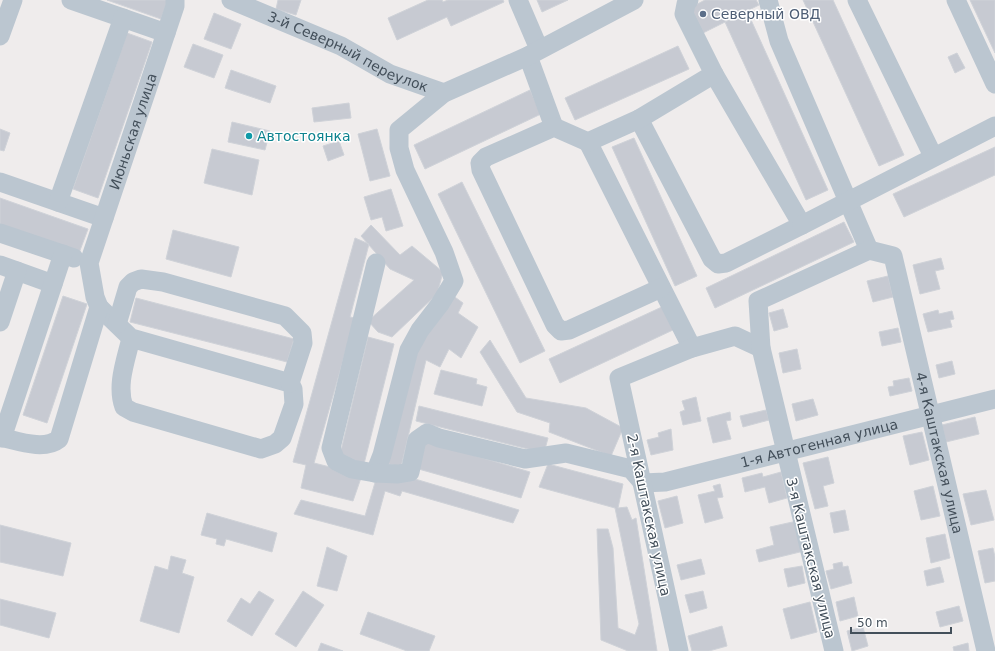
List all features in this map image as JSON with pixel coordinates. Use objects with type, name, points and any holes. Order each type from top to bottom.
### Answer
[{"type":"street","points":[[0,36],[13,0]]},
{"type":"street","points":[[71,0],[166,33]]},
{"type":"street","name":"Июньская улица","points":[[89,263],[176,0]]},
{"type":"street","name":"3-й Северный переулок","points":[[231,0],[341,46],[390,74],[444,93]]},
{"type":"street","points":[[518,0],[534,52],[554,127]]},
{"type":"street","points":[[375,473],[409,350],[420,330],[440,304],[454,281],[444,252],[406,170],[399,148],[399,130],[444,93],[534,52],[634,0]]},
{"type":"street","points":[[689,0],[686,4],[684,14],[714,74],[802,225]]},
{"type":"street","points":[[768,0],[780,41],[869,250]]},
{"type":"street","points":[[857,0],[933,156]]},
{"type":"street","points":[[956,0],[995,84]]},
{"type":"street","points":[[58,202],[123,18]]},
{"type":"street","points":[[588,142],[638,119],[714,74]]},
{"type":"street","points":[[638,119],[712,259],[718,264],[726,263],[848,202],[933,156],[995,126]]},
{"type":"street","points":[[661,288],[569,330],[561,330],[556,326],[481,170],[480,163],[486,157],[554,127],[588,142],[692,348],[735,336],[761,348]]},
{"type":"street","points":[[0,182],[104,218]]},
{"type":"street","points":[[0,233],[89,263],[95,297],[99,307],[131,338],[290,383]]},
{"type":"street","name":"4-я Каштакская улица","points":[[869,250],[893,256],[932,415],[986,651]]},
{"type":"street","name":"3-я Каштакская улица","points":[[834,651],[761,348],[758,301],[869,250]]},
{"type":"street","points":[[63,254],[1,438],[42,445],[53,444],[59,439],[99,307]]},
{"type":"street","points":[[376,263],[331,448],[336,461],[352,469],[375,473],[398,474],[410,472],[417,440],[427,433],[439,438],[525,459],[566,453],[631,469],[643,483]]},
{"type":"street","points":[[0,322],[8,268],[53,284]]},
{"type":"street","points":[[117,324],[128,287],[133,282],[141,279],[163,282],[285,316],[302,333],[303,343],[290,383],[293,389],[294,404],[282,438],[275,444],[260,448],[133,412],[124,407],[121,398],[122,379],[131,338]]},
{"type":"street","name":"2-я Каштакская улица","points":[[679,651],[619,378],[692,348]]},
{"type":"street","name":"1-я Автогенная улица","points":[[643,483],[665,482],[995,399]]},
{"type":"building","points":[[107,0],[168,0],[161,19]]},
{"type":"building","points":[[278,0],[301,0],[296,15],[276,9]]},
{"type":"building","points":[[428,0],[442,0],[443,2],[448,0],[503,0],[504,2],[451,26],[447,17],[397,40],[388,18]]},
{"type":"building","points":[[537,0],[568,0],[542,12]]},
{"type":"building","points":[[705,0],[756,0],[759,5],[703,33],[690,8]]},
{"type":"building","points":[[803,0],[833,0],[904,155],[879,166]]},
{"type":"building","points":[[970,0],[995,0],[995,53]]},
{"type":"building","points":[[747,11],[828,190],[806,200],[725,22]]},
{"type":"building","points":[[214,13],[241,24],[231,49],[204,39]]},
{"type":"building","points":[[127,33],[152,42],[98,198],[73,189]]},
{"type":"building","points":[[193,44],[223,55],[214,78],[184,67]]},
{"type":"building","points":[[678,46],[689,69],[575,120],[565,98]]},
{"type":"building","points":[[957,53],[965,68],[955,73],[948,57]]},
{"type":"building","points":[[231,70],[276,86],[270,103],[225,88]]},
{"type":"building","points":[[530,90],[541,114],[425,169],[414,145]]},
{"type":"building","points":[[349,103],[351,118],[314,122],[312,108]]},
{"type":"building","name":"Автостоянка","points":[[232,122],[270,131],[265,150],[228,142]]},
{"type":"building","points":[[0,129],[10,133],[4,151],[0,150]]},
{"type":"building","points":[[377,129],[390,176],[370,181],[358,134]]},
{"type":"building","points":[[634,138],[697,276],[675,286],[612,147]]},
{"type":"building","points":[[339,141],[344,155],[328,161],[323,146]]},
{"type":"building","points":[[995,147],[995,175],[904,217],[893,194]]},
{"type":"building","points":[[212,149],[259,160],[252,195],[204,183]]},
{"type":"building","points":[[462,182],[545,351],[520,363],[438,194]]},
{"type":"building","points":[[391,189],[403,226],[386,231],[382,217],[371,220],[364,197]]},
{"type":"building","points":[[0,198],[88,229],[79,253],[0,225]]},
{"type":"building","points":[[844,222],[854,242],[715,308],[706,288]]},
{"type":"building","points":[[371,225],[400,255],[412,246],[443,272],[437,294],[392,337],[378,332],[368,321],[414,280],[390,269],[361,236]]},
{"type":"building","points":[[173,230],[239,247],[231,277],[166,259]]},
{"type":"building","points":[[355,238],[369,244],[350,317],[355,318],[314,463],[362,475],[353,501],[301,488],[306,465],[293,462]]},
{"type":"building","points":[[941,258],[944,269],[935,271],[940,289],[920,294],[913,265]]},
{"type":"building","points":[[888,276],[893,297],[873,302],[867,281]]},
{"type":"building","points":[[452,295],[463,303],[458,313],[478,327],[461,358],[449,349],[440,367],[426,360],[401,467],[385,463],[420,340]]},
{"type":"building","points":[[63,296],[87,304],[47,423],[23,415]]},
{"type":"building","points":[[136,298],[294,339],[287,362],[130,322]]},
{"type":"building","points":[[664,306],[675,329],[560,383],[549,359]]},
{"type":"building","points":[[783,309],[788,327],[774,331],[769,313]]},
{"type":"building","points":[[938,310],[939,314],[952,311],[954,319],[950,320],[952,327],[928,332],[923,314]]},
{"type":"building","points":[[898,328],[901,342],[882,346],[879,332]]},
{"type":"building","points":[[368,337],[394,344],[364,464],[339,459]]},
{"type":"building","points":[[490,340],[526,398],[586,408],[623,428],[611,456],[549,432],[550,423],[517,412],[480,352]]},
{"type":"building","points":[[797,349],[801,369],[783,373],[779,353]]},
{"type":"building","points":[[952,361],[955,374],[939,378],[936,365]]},
{"type":"building","points":[[441,370],[477,379],[476,384],[487,387],[482,406],[434,394]]},
{"type":"building","points":[[909,378],[912,391],[890,396],[888,387],[894,386],[893,381]]},
{"type":"building","points":[[696,397],[701,421],[683,425],[680,412],[685,410],[682,401]]},
{"type":"building","points":[[813,399],[818,415],[796,421],[792,404]]},
{"type":"building","points":[[419,406],[548,438],[544,453],[416,421]]},
{"type":"building","points":[[766,410],[769,420],[743,427],[740,416]]},
{"type":"building","points":[[730,412],[731,420],[726,421],[731,439],[713,443],[707,418]]},
{"type":"building","points":[[975,417],[979,434],[946,442],[942,425]]},
{"type":"building","points":[[671,429],[673,450],[651,455],[647,440],[659,437],[658,433]]},
{"type":"building","points":[[922,432],[929,460],[910,465],[903,436]]},
{"type":"building","points":[[422,440],[530,472],[521,498],[415,468]]},
{"type":"building","points":[[828,457],[834,483],[823,486],[828,506],[815,509],[803,463]]},
{"type":"building","points":[[548,464],[623,484],[618,508],[627,507],[632,520],[636,518],[657,651],[628,651],[601,640],[597,529],[608,529],[613,548],[618,628],[635,635],[639,624],[615,508],[539,487]]},
{"type":"building","points":[[781,472],[787,498],[769,503],[765,487],[745,492],[742,478],[762,473],[763,477]]},
{"type":"building","points":[[377,476],[405,476],[519,510],[513,523],[402,491],[400,496],[385,491],[373,535],[294,514],[301,500],[365,516]]},
{"type":"building","points":[[720,484],[723,497],[717,498],[723,518],[705,523],[698,495],[715,491],[713,486]]},
{"type":"building","points":[[933,486],[940,516],[921,520],[914,491]]},
{"type":"building","points":[[986,490],[994,520],[971,525],[963,494]]},
{"type":"building","points":[[677,496],[683,523],[665,528],[658,501]]},
{"type":"building","points":[[845,510],[849,530],[834,533],[830,513]]},
{"type":"building","points":[[207,513],[277,533],[272,552],[226,539],[224,546],[216,544],[217,539],[201,535]]},
{"type":"building","points":[[797,521],[804,551],[759,562],[756,550],[774,545],[770,527]]},
{"type":"building","points":[[0,525],[71,543],[63,576],[0,562]]},
{"type":"building","points":[[945,534],[950,558],[931,563],[926,538]]},
{"type":"building","points":[[327,547],[347,556],[337,591],[317,586]]},
{"type":"building","points":[[993,548],[995,557],[995,581],[985,583],[978,551]]},
{"type":"building","points":[[171,556],[186,560],[182,573],[194,577],[179,633],[140,621],[155,566],[168,570]]},
{"type":"building","points":[[701,559],[705,574],[681,580],[677,565]]},
{"type":"building","points":[[842,562],[843,567],[848,566],[852,583],[831,589],[826,571],[834,569],[833,564]]},
{"type":"building","points":[[802,566],[805,583],[788,587],[784,569]]},
{"type":"building","points":[[940,567],[944,582],[927,586],[924,571]]},
{"type":"building","points":[[259,591],[274,600],[252,636],[227,621],[241,598],[250,604]]},
{"type":"building","points":[[303,591],[324,605],[296,647],[275,634]]},
{"type":"building","points":[[703,591],[707,608],[690,613],[685,595]]},
{"type":"building","points":[[854,597],[858,616],[840,621],[836,602]]},
{"type":"building","points":[[0,599],[56,613],[49,638],[0,625]]},
{"type":"building","points":[[810,602],[817,632],[791,639],[783,609]]},
{"type":"building","points":[[959,606],[963,621],[940,627],[936,612]]},
{"type":"building","points":[[368,612],[435,636],[429,651],[407,651],[360,634]]},
{"type":"building","points":[[722,626],[727,646],[709,651],[692,651],[688,636]]},
{"type":"building","points":[[863,627],[868,646],[852,651],[847,631]]},
{"type":"building","points":[[321,643],[343,651],[318,651]]},
{"type":"building","points":[[968,643],[969,651],[954,651],[953,647]]},
{"type":"place","name":"Северный ОВД","points":[[703,14]]},
{"type":"place","name":"Автостоянка","points":[[249,136]]}]
